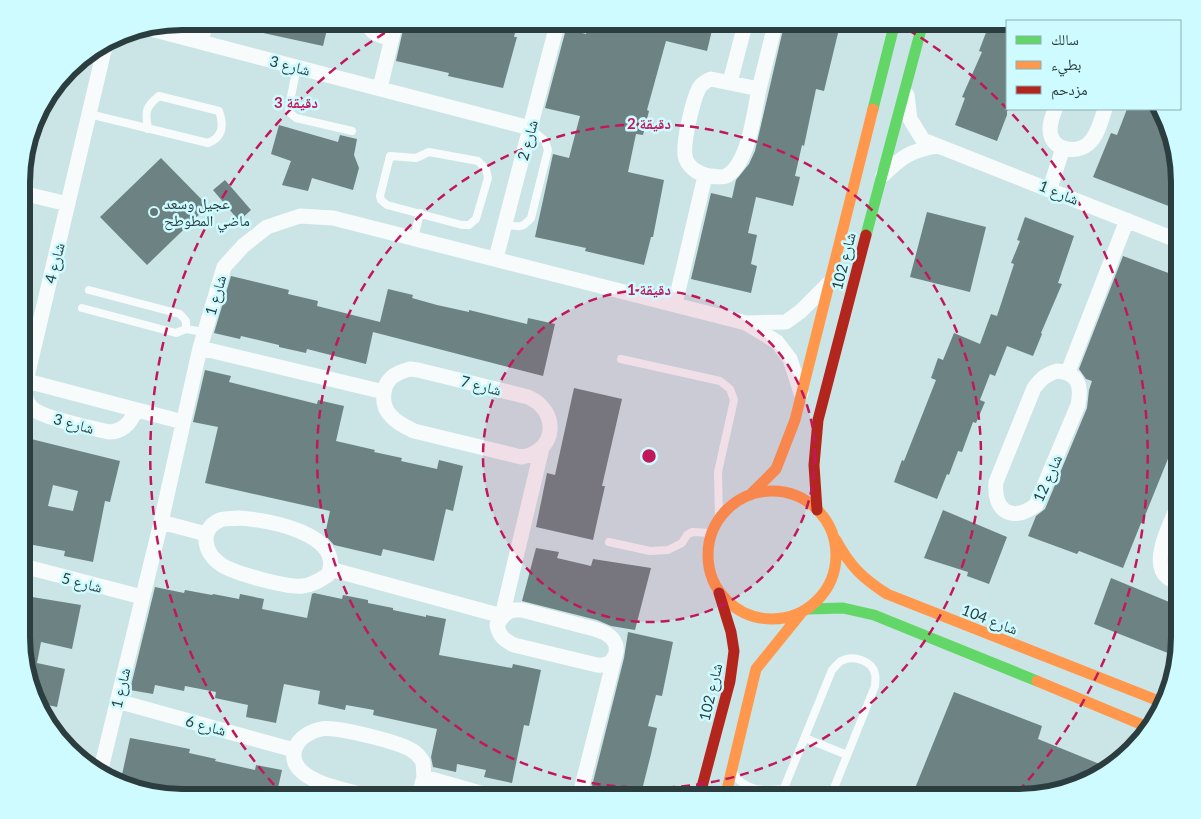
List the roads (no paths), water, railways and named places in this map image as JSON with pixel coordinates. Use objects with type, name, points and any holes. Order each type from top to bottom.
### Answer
[{"type":"street","points":[[201,42],[204,30]]},
{"type":"street","points":[[371,30],[378,35],[392,39]]},
{"type":"street","points":[[380,88],[394,30]]},
{"type":"street","name":"شارع 2","points":[[496,258],[556,30]]},
{"type":"street","points":[[730,82],[744,30]]},
{"type":"street","points":[[760,89],[711,79],[705,81],[699,87],[684,145],[686,160],[697,172],[705,176],[719,178],[727,175],[738,165],[745,152],[774,30]]},
{"type":"street","name":"شارع 102","points":[[750,495],[776,469],[795,420],[893,30]]},
{"type":"street","name":"شارع 102","points":[[817,510],[813,481],[813,449],[818,420],[880,179],[921,30]]},
{"type":"street","name":"شارع 3","points":[[160,31],[530,128]]},
{"type":"street","name":"شارع 4","points":[[30,356],[104,51]]},
{"type":"street","name":"شارع 1","points":[[906,89],[910,119],[923,140],[1050,188],[1171,238]]},
{"type":"street","points":[[1055,110],[1051,118],[1051,136],[1063,148],[1081,148],[1089,144],[1095,135],[1105,110]]},
{"type":"street","points":[[880,179],[901,158],[916,150],[937,146]]},
{"type":"street","points":[[1050,188],[1063,148]]},
{"type":"street","points":[[674,304],[705,176]]},
{"type":"street","points":[[30,192],[68,204]]},
{"type":"street","name":"شارع 1","points":[[102,766],[161,522],[204,332],[224,267],[243,246],[267,227],[300,216],[333,218],[746,323],[786,322],[801,311],[831,281]]},
{"type":"street","points":[[1068,372],[1127,220]]},
{"type":"street","name":"شارع 1","points":[[746,323],[777,342],[790,359],[802,395]]},
{"type":"street","points":[[200,348],[384,392],[386,409],[391,416],[414,431],[521,457],[531,455],[542,448]]},
{"type":"street","name":"شارع 7","points":[[384,392],[388,381],[393,376],[410,369],[418,370],[528,397],[539,404],[548,417],[550,433],[542,448],[502,616]]},
{"type":"street","name":"شارع 12","points":[[1057,371],[1068,372],[1075,377],[1079,385],[1080,396],[1078,405],[1036,505],[1026,512],[1016,514],[1007,512],[997,503],[994,493],[996,482],[1034,388],[1049,373],[1057,371]]},
{"type":"street","name":"شارع 3","points":[[30,382],[183,422]]},
{"type":"street","name":"شارع 3","points":[[30,406],[40,414],[109,432],[114,432],[127,425],[136,410]]},
{"type":"street","points":[[727,789],[756,669],[805,610],[821,597],[831,581],[836,564],[836,546],[831,529],[817,510],[803,499],[786,493],[768,491],[750,495],[732,504],[719,518],[711,533],[708,548],[708,564],[712,579],[719,593],[732,606],[748,616],[766,620],[785,618],[805,610],[843,608],[874,615],[1143,725]]},
{"type":"street","points":[[233,518],[254,520],[297,531],[315,539],[326,550],[330,557],[330,569],[328,575],[320,580],[302,586],[287,585],[230,570],[219,563],[209,552],[205,540],[206,534],[212,524],[220,520],[233,518]]},
{"type":"street","points":[[161,522],[206,534]]},
{"type":"street","points":[[1171,524],[1162,548],[1160,562],[1162,570],[1171,579]]},
{"type":"street","name":"شارع 104","points":[[831,529],[845,560],[861,578],[887,594],[1157,700]]},
{"type":"street","name":"شارع 5","points":[[30,568],[142,597]]},
{"type":"street","points":[[330,569],[502,616]]},
{"type":"street","name":"شارع 102","points":[[701,789],[730,681],[734,651],[731,632],[719,593]]},
{"type":"street","points":[[581,789],[616,656],[617,649],[614,641],[600,630],[522,610],[508,612],[502,616],[497,625],[498,633],[504,640],[514,645],[603,666],[616,656]]},
{"type":"street","points":[[1132,721],[1124,712],[1123,703],[1129,698],[1140,694]]},
{"type":"street","name":"شارع 6","points":[[117,701],[294,750]]},
{"type":"street","points":[[341,789],[311,779],[299,769],[294,757],[294,750],[299,742],[310,733],[332,728],[401,745],[412,750],[423,762],[424,777],[421,789]]},
{"type":"street","points":[[424,777],[466,789]]},
{"type":"lane","points":[[297,67],[289,106],[290,113],[296,118],[352,131]]},
{"type":"lane","points":[[89,114],[148,129],[208,143],[215,140],[221,131],[223,122],[219,111],[159,96],[149,104],[145,116],[148,129]]},
{"type":"lane","points":[[505,224],[518,227],[525,225],[531,218],[548,150],[545,141],[530,128]]},
{"type":"lane","points":[[432,152],[478,162],[486,169],[488,178],[476,219],[472,223],[462,224],[420,213],[387,204],[381,200],[380,196],[390,156],[416,158],[432,152]]},
{"type":"lane","points":[[414,238],[420,213]]},
{"type":"lane","points":[[89,290],[180,314],[186,321],[186,329]]},
{"type":"lane","points":[[82,308],[176,333],[186,329],[204,332]]},
{"type":"lane","points":[[622,359],[720,381],[730,389],[734,400],[718,472],[719,518]]},
{"type":"lane","points":[[609,542],[650,552],[668,550],[682,543],[687,535],[692,532],[711,533]]},
{"type":"lane","points":[[783,789],[832,670],[842,661],[863,660],[869,663],[875,673],[875,686],[834,789]]},
{"type":"lane","points":[[805,738],[847,755]]},
{"type":"lane","points":[[732,770],[738,780],[745,786],[758,789]]},
{"type":"place","name":"عجيل وسعد ماضي المطوطح","points":[[154,212]]}]
